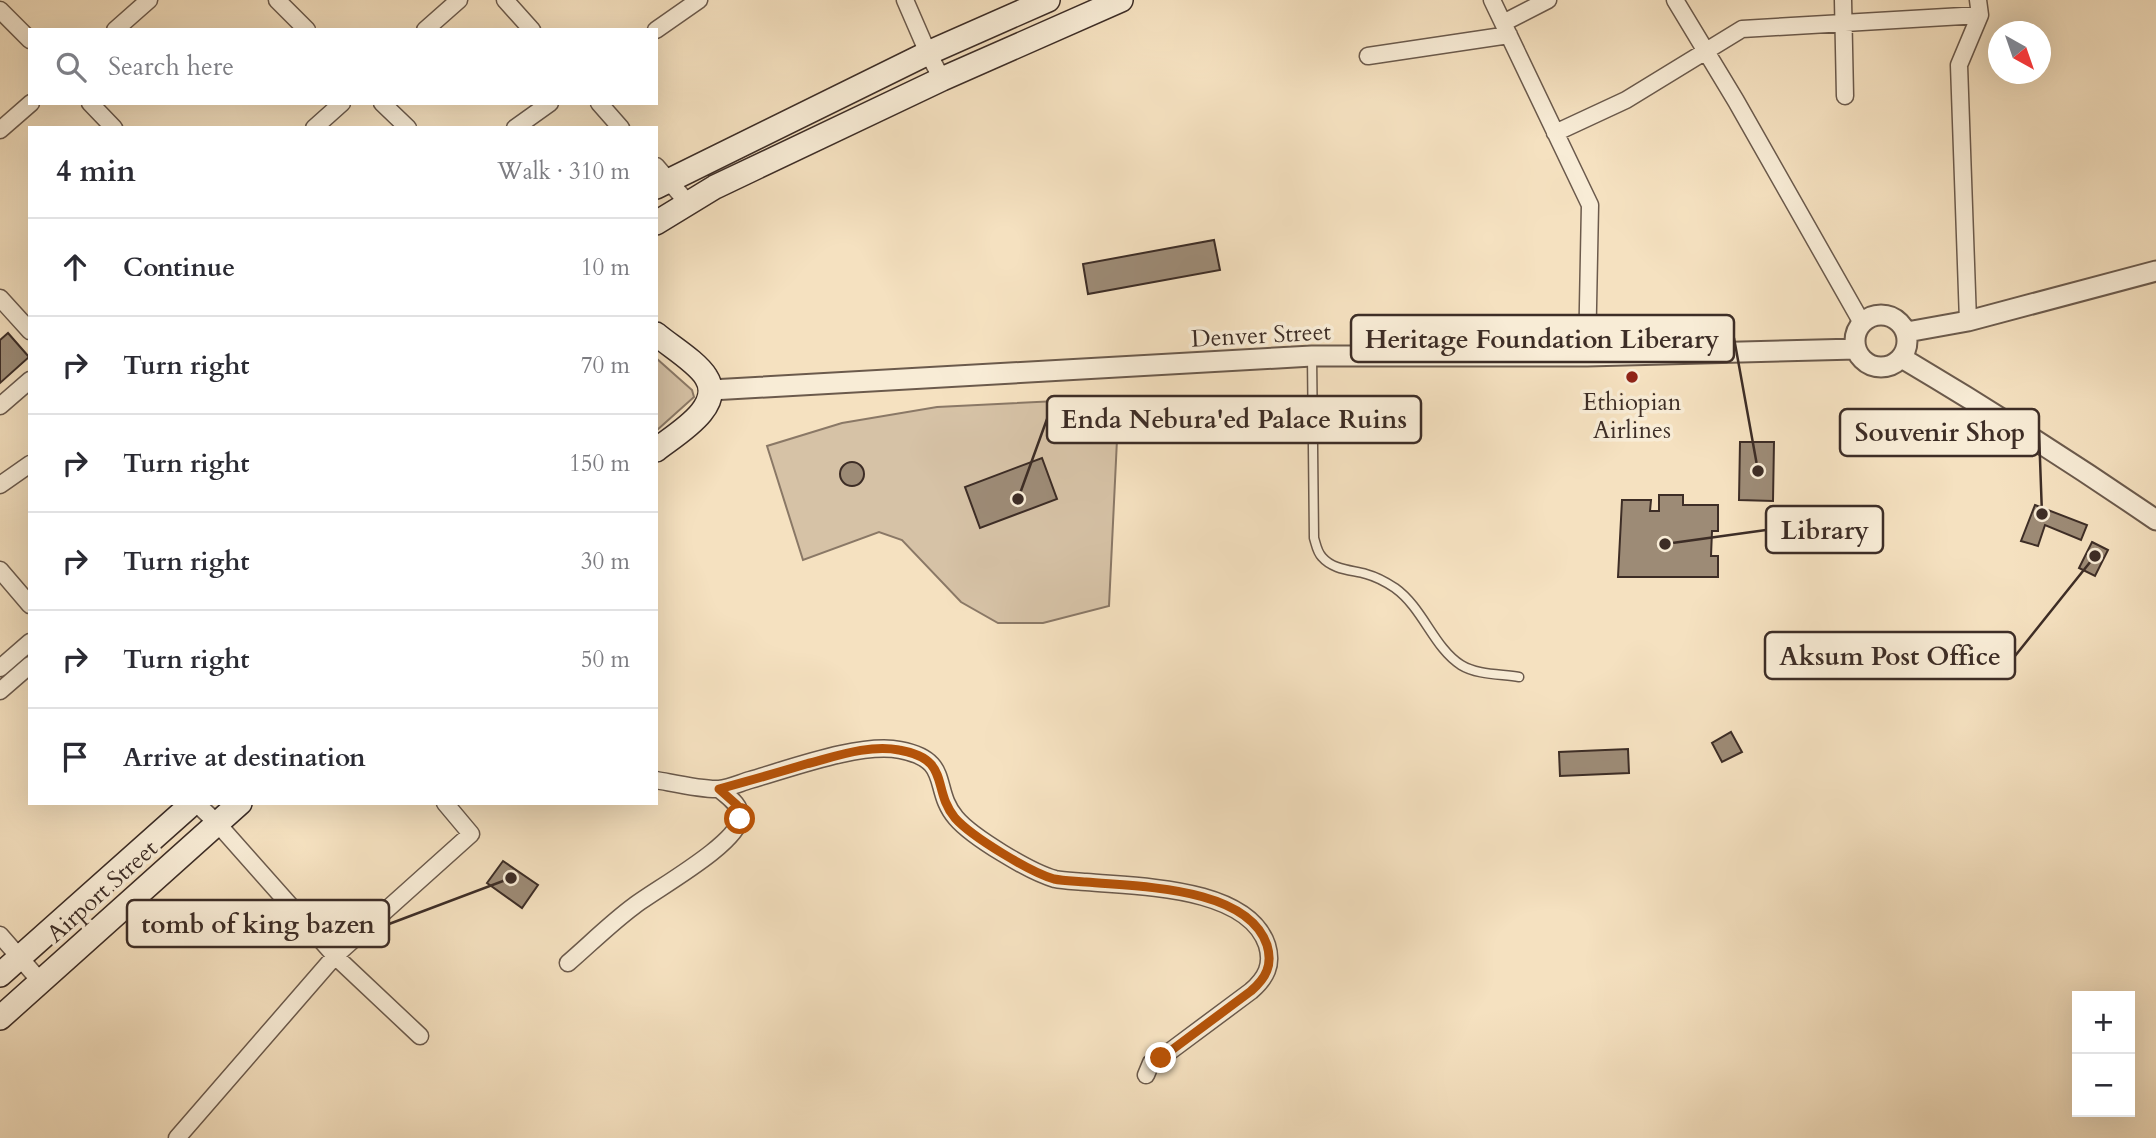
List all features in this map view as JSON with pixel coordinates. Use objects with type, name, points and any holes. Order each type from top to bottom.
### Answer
[{"type":"main road","points":[[660,178],[1048,0]]},
{"type":"main road","points":[[658,222],[715,187],[942,79],[1121,0]]},
{"type":"main road","points":[[658,336],[706,376],[711,390],[709,402],[702,412],[658,448]]},
{"type":"main road","name":"Airport Street","points":[[0,975],[193,805]]},
{"type":"main road","name":"Airport Street","points":[[0,1017],[238,805]]},
{"type":"street","points":[[117,28],[149,0]]},
{"type":"street","points":[[277,0],[305,28]]},
{"type":"street","points":[[427,28],[459,0]]},
{"type":"street","points":[[505,0],[530,28]]},
{"type":"street","points":[[658,29],[699,0]]},
{"type":"street","points":[[905,0],[942,79]]},
{"type":"street","points":[[1492,0],[1590,205],[1587,356]]},
{"type":"street","points":[[1368,56],[1506,29],[1548,0]]},
{"type":"street","points":[[1675,0],[1736,101],[1862,323]]},
{"type":"street","points":[[1843,0],[1845,96]]},
{"type":"street","points":[[1556,133],[1626,100],[1742,29],[1843,23],[1979,8],[1959,65],[1968,321]]},
{"type":"street","points":[[0,10],[28,38]]},
{"type":"street","points":[[0,130],[29,105]]},
{"type":"street","points":[[92,105],[112,126]]},
{"type":"street","points":[[316,126],[340,105]]},
{"type":"street","points":[[384,105],[406,126]]},
{"type":"street","points":[[518,126],[547,105]]},
{"type":"street","points":[[601,105],[619,126]]},
{"type":"street","points":[[660,178],[687,202]]},
{"type":"street","points":[[1907,332],[1968,321],[2156,271]]},
{"type":"street","points":[[0,298],[28,329]]},
{"type":"street","points":[[1877,314],[1895,318],[1907,332],[1906,350],[1902,358],[1894,364],[1876,367],[1861,358],[1856,349],[1857,331],[1868,317],[1877,314]]},
{"type":"street","name":"Denver Street","points":[[711,390],[1312,356],[1587,356],[1856,349]]},
{"type":"street","points":[[1902,358],[2092,475],[2156,520]]},
{"type":"street","points":[[0,406],[28,382]]},
{"type":"street","points":[[0,485],[28,465]]},
{"type":"street","points":[[0,570],[28,603]]},
{"type":"street","points":[[0,668],[28,644]]},
{"type":"street","points":[[0,691],[28,667]]},
{"type":"street","points":[[658,780],[719,789],[853,751],[896,749],[919,755],[930,764],[943,786],[946,803],[968,830],[1025,865],[1055,879],[1162,889],[1213,900],[1246,916],[1264,936],[1270,955],[1265,979],[1151,1063],[1146,1075]]},
{"type":"street","points":[[568,963],[632,907],[713,852],[737,828],[740,812],[737,805],[719,789]]},
{"type":"street","points":[[197,805],[335,956],[419,1036]]},
{"type":"street","points":[[177,1138],[335,956],[471,834],[447,805]]},
{"type":"street","points":[[0,936],[41,982]]},
{"type":"lane","points":[[1312,356],[1314,538],[1322,557],[1330,564],[1375,577],[1399,591],[1418,611],[1447,653],[1461,665],[1478,671],[1519,677]]},
{"type":"shaded area","points":[[658,360],[692,390],[694,397],[658,429]]},
{"type":"shaded area","points":[[1119,398],[1109,606],[1043,623],[998,623],[961,602],[902,540],[879,532],[803,560],[767,446],[842,423],[937,407]]},
{"type":"building","points":[[1214,240],[1220,270],[1088,294],[1083,264]]},
{"type":"building","points":[[8,333],[28,358],[0,383],[0,340]]},
{"type":"building","points":[[1740,442],[1774,442],[1773,501],[1739,500]]},
{"type":"building","points":[[1042,458],[1057,499],[980,528],[965,487]]},
{"type":"building","points":[[852,462],[861,465],[864,474],[861,483],[852,486],[843,483],[840,474],[843,465]]},
{"type":"building","points":[[1659,495],[1683,495],[1683,505],[1718,505],[1718,531],[1712,531],[1711,556],[1718,556],[1718,577],[1618,577],[1622,500],[1651,500],[1650,511],[1659,511]]},
{"type":"building","points":[[2035,505],[2087,525],[2081,540],[2045,525],[2038,546],[2021,541]]},
{"type":"building","points":[[2092,542],[2108,550],[2095,576],[2079,568]]},
{"type":"building","points":[[1731,732],[1742,752],[1722,762],[1712,743]]},
{"type":"building","points":[[1628,749],[1629,773],[1560,776],[1559,752]]},
{"type":"building","points":[[503,861],[538,885],[522,908],[487,883]]},
{"type":"place","name":"Ethiopian Airlines","points":[[1632,377]]},
{"type":"place","name":"Heritage Foundation Liberary","points":[[1758,471]]},
{"type":"place","name":"Enda Nebura'ed Palace Ruins","points":[[1018,499]]},
{"type":"place","name":"Souvenir Shop","points":[[2042,514]]},
{"type":"place","name":"Library","points":[[1665,544]]},
{"type":"place","name":"Aksum Post Office","points":[[2095,556]]},
{"type":"place","name":"tomb of king bazen","points":[[511,878]]},
{"type":"route","points":[[740,819],[737,805],[719,789],[853,751],[896,749],[919,755],[930,764],[943,786],[946,803],[968,830],[1025,865],[1055,879],[1162,889],[1213,900],[1246,916],[1264,936],[1270,955],[1265,979],[1161,1058]]}]
